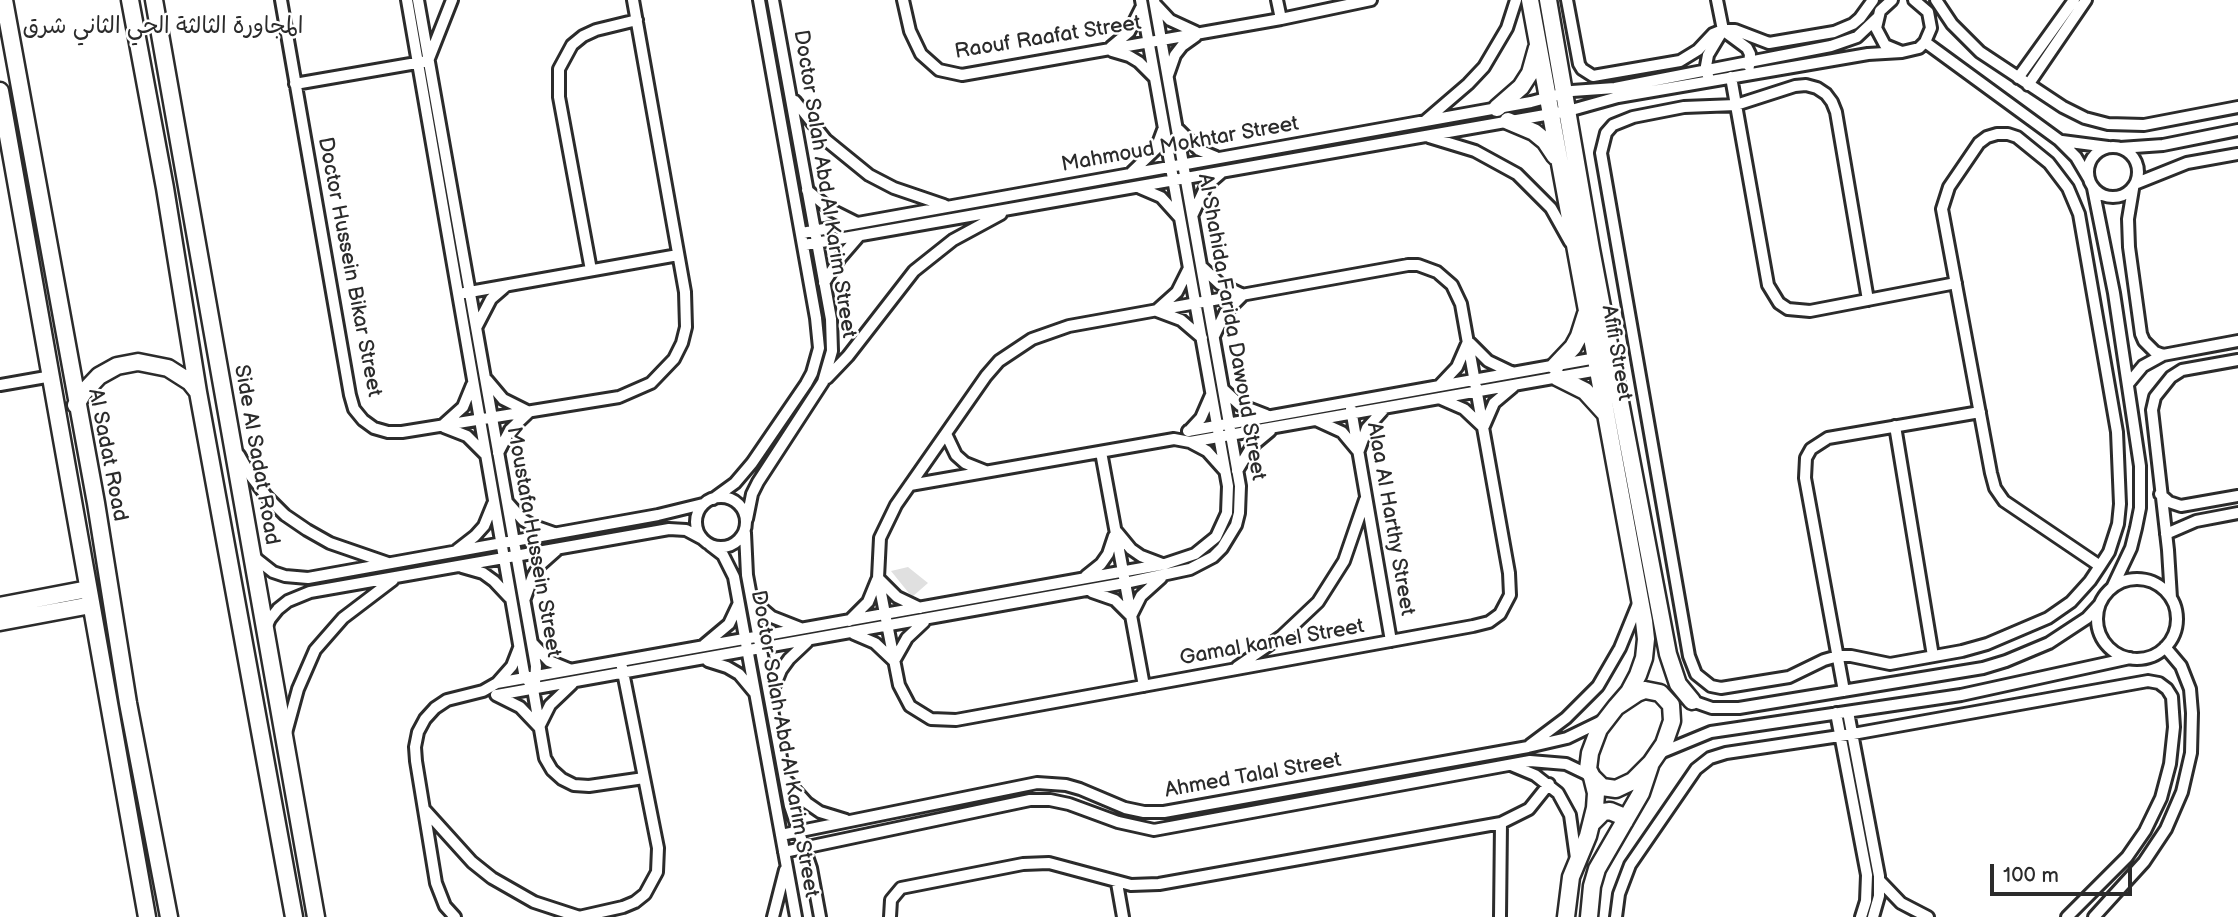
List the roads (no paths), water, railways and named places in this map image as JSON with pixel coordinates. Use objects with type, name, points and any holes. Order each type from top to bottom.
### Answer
[{"type":"street","name":"Al Sadat Road","points":[[4,0],[96,503],[128,703],[169,917]]},
{"type":"street","points":[[130,0],[294,917]]},
{"type":"street","name":"Side Al Sadat Road","points":[[154,0],[316,917]]},
{"type":"street","name":"Doctor Hussein Bikar Street","points":[[281,0],[349,395],[354,409],[369,424],[388,432],[619,397],[651,383],[664,372],[682,343],[686,327],[685,292],[633,0]]},
{"type":"street","name":"Moustafa Hussein Street","points":[[407,0],[423,62],[470,292],[532,643],[531,678]]},
{"type":"street","name":"Moustafa Hussein Street","points":[[418,0],[423,62],[458,294],[520,645],[533,689]]},
{"type":"street","points":[[295,84],[423,62],[452,0]]},
{"type":"street","name":"Doctor Salah Abd Al Karim Street","points":[[253,556],[272,572],[308,578],[557,534],[708,502],[744,474],[812,373],[819,348],[802,233],[759,0]]},
{"type":"street","name":"Doctor Salah Abd Al Karim Street","points":[[747,519],[752,494],[758,482],[823,382],[832,335],[773,0]]},
{"type":"street","name":"Raouf Raafat Street","points":[[903,0],[910,32],[921,54],[939,70],[950,74],[974,74],[1106,51],[1371,0]]},
{"type":"street","points":[[1277,0],[1280,19]]},
{"type":"street","points":[[1424,121],[1484,67],[1507,28],[1516,0]]},
{"type":"street","name":"Afifi Street","points":[[1530,0],[1646,639],[1638,676],[1612,712],[1590,753],[1588,761],[1591,776]]},
{"type":"street","name":"Afifi Street","points":[[1548,0],[1668,654],[1675,677],[1692,701]]},
{"type":"street","points":[[1567,0],[1578,64],[1593,76],[1680,61],[1698,50],[1713,34],[1723,30],[1735,30],[1769,43],[1834,32],[1853,24],[1873,0]]},
{"type":"street","points":[[1717,0],[1723,30],[1747,48],[1750,61],[1746,75]]},
{"type":"street","name":"Mahmoud Mokhtar Street","points":[[804,245],[1508,121],[1550,106],[1565,93],[1615,88],[1844,43],[1857,37],[1892,0]]},
{"type":"street","points":[[1666,698],[1692,701],[1712,708],[1739,708],[1983,668],[2028,653],[2069,631],[2099,605],[2113,586],[2131,548],[2140,508],[2140,466],[2114,293],[2091,183],[2088,170],[2095,155],[2115,148],[2163,145],[2235,130],[2238,153],[2187,163],[2135,186],[2117,198],[2099,194],[2091,183],[2076,157],[2059,140],[1925,42],[1931,20],[1923,6],[1914,0]]},
{"type":"street","points":[[1936,0],[1965,39],[1980,52],[2073,113],[2096,121],[2144,125],[2238,107]]},
{"type":"street","points":[[2018,78],[2074,0]]},
{"type":"street","points":[[2028,85],[2086,0]]},
{"type":"street","points":[[1154,2],[1170,20],[1202,33]]},
{"type":"street","name":"Al Shahida Farida Dawoud Street","points":[[701,654],[748,652],[1125,583],[1166,570],[1195,554],[1216,537],[1227,513],[1232,472],[1208,337],[1208,301],[1154,2]]},
{"type":"street","points":[[1106,51],[1129,32],[1142,3]]},
{"type":"street","name":"Al Shahida Farida Dawoud Street","points":[[1142,3],[1189,268],[1196,303],[1208,337]]},
{"type":"street","points":[[1877,18],[1879,37],[1892,50],[1902,52]]},
{"type":"street","points":[[591,270],[559,97],[559,69],[572,45],[583,36],[637,20]]},
{"type":"street","points":[[1712,81],[1706,70],[1713,45],[1723,30]]},
{"type":"street","points":[[1167,77],[1175,55],[1191,38],[1202,33]]},
{"type":"street","points":[[1497,108],[1521,86],[1530,73],[1538,42]]},
{"type":"street","name":"Mahmoud Mokhtar Street","points":[[802,233],[1497,108],[1550,106],[1568,111],[1618,97],[1731,77],[1868,54],[1910,52],[1925,42]]},
{"type":"street","points":[[1106,51],[1118,52],[1139,62],[1155,79]]},
{"type":"street","points":[[1731,77],[1766,274],[1772,295],[1779,303],[1799,312],[1955,283]]},
{"type":"street","points":[[1868,300],[1832,102],[1826,94],[1806,85],[1785,88],[1736,105],[1684,107],[1622,119],[1606,133],[1601,153],[1689,656],[1696,674],[1711,686],[1721,688],[1789,677],[1838,656],[1890,664],[1987,644],[2048,618],[2071,602],[2090,581],[2109,552],[2118,524],[2120,470],[2117,432],[2078,214],[2068,188],[2049,163],[2017,137],[1997,134],[1979,143],[1944,197],[1944,221],[1995,488],[2004,501],[2099,566]]},
{"type":"street","points":[[0,91],[147,917]]},
{"type":"street","points":[[791,96],[807,119],[847,159],[894,188],[947,206]]},
{"type":"street","points":[[1508,121],[1528,129],[1545,141],[1560,164]]},
{"type":"street","points":[[1176,127],[1190,143],[1219,158]]},
{"type":"street","points":[[1130,174],[1156,149],[1164,128]]},
{"type":"street","points":[[1423,136],[1475,151],[1517,174],[1551,208],[1576,252]]},
{"type":"street","points":[[2059,140],[2128,152],[2138,166],[2128,219],[2128,234],[2141,334],[2149,348],[2163,355]]},
{"type":"street","points":[[165,188],[184,159]]},
{"type":"street","points":[[1192,216],[1200,195],[1222,171]]},
{"type":"street","points":[[1133,187],[1148,190],[1161,197],[1180,219]]},
{"type":"street","points":[[807,190],[831,210],[858,223]]},
{"type":"street","points":[[823,382],[848,356],[902,283],[926,260],[953,240],[1010,209]]},
{"type":"street","points":[[824,283],[839,258],[859,236]]},
{"type":"street","points":[[458,294],[678,255]]},
{"type":"street","name":"Gamal kamel Street","points":[[1418,265],[1437,272],[1452,285],[1461,304],[1509,573],[1511,588],[1508,602],[1500,614],[1482,625],[944,721],[920,714],[910,706],[899,685],[878,578],[880,538],[889,516],[986,376],[1015,349],[1031,339],[1069,326],[1208,301],[1418,265]]},
{"type":"street","points":[[1189,268],[1177,292],[1156,310],[1181,320],[1208,337],[1225,313],[1244,295],[1220,284],[1201,266]]},
{"type":"street","points":[[476,328],[491,299],[508,285]]},
{"type":"street","points":[[2114,293],[2136,289]]},
{"type":"street","points":[[1556,371],[1573,347],[1587,312]]},
{"type":"street","points":[[1438,393],[1457,367],[1468,341],[1488,362],[1514,379]]},
{"type":"street","points":[[2128,384],[2143,366],[2163,355],[2238,341]]},
{"type":"street","points":[[1591,776],[1602,787],[1616,789],[1633,781],[1654,759],[1711,732],[1944,698],[2130,658],[2145,658],[2165,647],[2176,627],[2176,612],[2171,598],[2160,494],[2152,410],[2155,397],[2171,377],[2182,370],[2238,360]]},
{"type":"street","points":[[76,405],[99,376],[117,366],[138,362],[169,368],[198,391]]},
{"type":"street","points":[[910,485],[1438,393],[1477,392],[1514,379],[1613,362]]},
{"type":"street","points":[[1556,371],[1584,391],[1606,413]]},
{"type":"street","points":[[0,385],[52,376]]},
{"type":"street","points":[[485,378],[503,399],[528,412],[510,430],[498,453]]},
{"type":"street","points":[[1189,437],[1217,391],[1273,422],[1317,420],[1351,409],[1385,408],[1475,380],[1514,379]]},
{"type":"street","points":[[1438,393],[1465,409],[1483,429],[1494,403],[1514,379]]},
{"type":"street","points":[[473,380],[463,407],[441,426],[467,436],[486,456]]},
{"type":"street","points":[[1359,453],[1367,428],[1385,408]]},
{"type":"street","name":"Alaa Al Harthy Street","points":[[1351,409],[1391,641]]},
{"type":"street","points":[[1844,691],[1805,478],[1806,458],[1811,449],[1828,438],[1980,412]]},
{"type":"street","points":[[1317,420],[1342,432],[1359,453]]},
{"type":"street","points":[[1189,437],[1232,472],[1273,422]]},
{"type":"street","points":[[1895,426],[1933,656]]},
{"type":"street","points":[[946,434],[956,455],[965,463],[988,472]]},
{"type":"street","points":[[233,445],[251,476],[285,515],[330,542],[390,564]]},
{"type":"street","points":[[1101,452],[1144,686]]},
{"type":"street","points":[[218,494],[243,501]]},
{"type":"street","points":[[2160,494],[2169,502],[2181,506],[2238,496]]},
{"type":"street","points":[[265,630],[278,609],[288,601],[310,592],[669,529],[686,530],[706,542],[718,548],[734,545],[745,533],[747,519],[745,512],[735,501],[720,497],[708,502],[696,517],[698,532],[706,542]]},
{"type":"street","points":[[1233,670],[1283,636],[1318,602],[1344,561],[1366,497]]},
{"type":"street","points":[[453,552],[475,536],[490,514],[494,501]]},
{"type":"street","points":[[507,502],[523,520],[557,534]]},
{"type":"street","points":[[77,535],[96,503]]},
{"type":"street","points":[[2166,534],[2196,521],[2238,513]]},
{"type":"street","points":[[1115,530],[1131,549],[1166,570],[1141,596],[1131,616]]},
{"type":"street","points":[[1081,579],[1101,564],[1113,542],[1115,530]]},
{"type":"street","name":"Doctor Salah Abd Al Karim Street","points":[[745,533],[746,564],[785,778],[797,832],[811,868],[820,917]]},
{"type":"street","name":"Doctor Salah Abd Al Karim Street","points":[[706,542],[728,562],[734,577],[796,917]]},
{"type":"street","points":[[524,601],[540,565],[559,548]]},
{"type":"street","points":[[456,566],[483,573],[512,601]]},
{"type":"street","name":"Al Shahida Farida Dawoud Street","points":[[701,654],[746,640],[1123,571],[1166,570]]},
{"type":"street","points":[[285,740],[298,690],[316,650],[343,618],[396,577]]},
{"type":"street","points":[[308,578],[306,587],[310,592]]},
{"type":"street","points":[[848,621],[867,602],[878,578],[897,597],[922,608]]},
{"type":"street","points":[[2113,586],[2134,579],[2148,581],[2161,587],[2171,598]]},
{"type":"street","points":[[1082,592],[1105,595],[1115,600],[1131,616]]},
{"type":"street","points":[[0,606],[89,597]]},
{"type":"street","points":[[0,622],[89,597]]},
{"type":"street","points":[[1528,747],[1566,718],[1598,686],[1620,648],[1640,599]]},
{"type":"street","points":[[752,600],[782,623],[807,629]]},
{"type":"street","points":[[497,689],[531,678],[574,676],[701,654],[729,624],[739,603]]},
{"type":"street","points":[[2099,605],[2097,620],[2100,635],[2115,652],[2130,658]]},
{"type":"street","points":[[851,633],[875,643],[894,661],[906,638],[926,620]]},
{"type":"street","points":[[770,697],[781,670],[809,641]]},
{"type":"street","points":[[532,643],[550,661],[574,676]]},
{"type":"street","points":[[497,689],[512,666],[520,645]]},
{"type":"street","points":[[2094,917],[2144,862],[2166,829],[2182,792],[2191,753],[2190,689],[2181,666],[2165,647]]},
{"type":"street","points":[[701,654],[739,674],[755,695]]},
{"type":"street","points":[[424,807],[454,843],[492,878],[534,902],[580,917],[635,902],[652,884],[659,860],[622,668]]},
{"type":"street","points":[[454,917],[439,895],[415,747],[418,732],[425,719],[447,700],[497,689],[533,689],[574,676]]},
{"type":"street","points":[[539,727],[557,696],[574,676]]},
{"type":"street","points":[[1939,676],[1944,698]]},
{"type":"street","points":[[1666,698],[1671,692],[1675,677]]},
{"type":"street","points":[[1616,917],[1619,894],[1630,865],[1702,763],[1726,753],[1853,734],[2148,681],[2163,686],[2173,701],[2174,727],[2170,764],[2161,798],[2145,831],[2127,857],[2067,917]]},
{"type":"street","points":[[105,684],[128,703]]},
{"type":"street","points":[[497,689],[539,727]]},
{"type":"street","points":[[533,689],[545,758],[552,770],[562,779],[574,785],[589,786],[644,778]]},
{"type":"street","points":[[1589,917],[1591,886],[1597,869],[1641,793],[1672,721],[1671,705],[1666,698],[1660,693],[1645,690],[1626,699],[1612,712]]},
{"type":"street","name":"Ahmed Talal Street","points":[[781,835],[1037,783],[1066,785],[1125,808],[1144,811],[1185,809],[1528,747],[1574,735],[1596,726],[1612,712]]},
{"type":"street","points":[[1848,712],[1879,880],[1879,896],[1873,917]]},
{"type":"street","points":[[1836,713],[1867,875],[1867,893],[1861,917]]},
{"type":"street","points":[[1528,747],[1556,747],[1559,754],[1551,761]]},
{"type":"street","name":"Ahmed Talal Street","points":[[786,858],[804,848],[1030,800],[1069,804],[1118,822],[1154,830],[1530,761],[1551,761],[1580,769],[1591,776]]},
{"type":"street","points":[[1508,764],[1535,775],[1558,793],[1570,815],[1577,861]]},
{"type":"street","points":[[270,780],[291,776]]},
{"type":"street","points":[[1566,917],[1568,894],[1577,861],[1592,823],[1596,793],[1591,776]]},
{"type":"street","points":[[785,778],[807,803],[820,812],[852,821]]},
{"type":"street","points":[[890,917],[891,900],[901,888],[1023,864],[1049,863],[1117,883],[1159,884],[1501,823],[1530,808],[1549,784]]},
{"type":"street","points":[[1296,788],[1299,802]]},
{"type":"street","points":[[1592,823],[1603,813],[1610,811],[1622,816],[1625,821]]},
{"type":"street","points":[[1500,917],[1501,823]]},
{"type":"street","points":[[773,917],[786,858]]},
{"type":"street","points":[[1879,880],[1892,896],[1908,908],[1928,917]]},
{"type":"street","points":[[1117,883],[1123,917]]},
{"type":"street","points":[[1900,917],[1908,908]]},
{"type":"district","name":"المجاورة الثالثة الحي الثاني شرق","points":[[163,27]]}]
